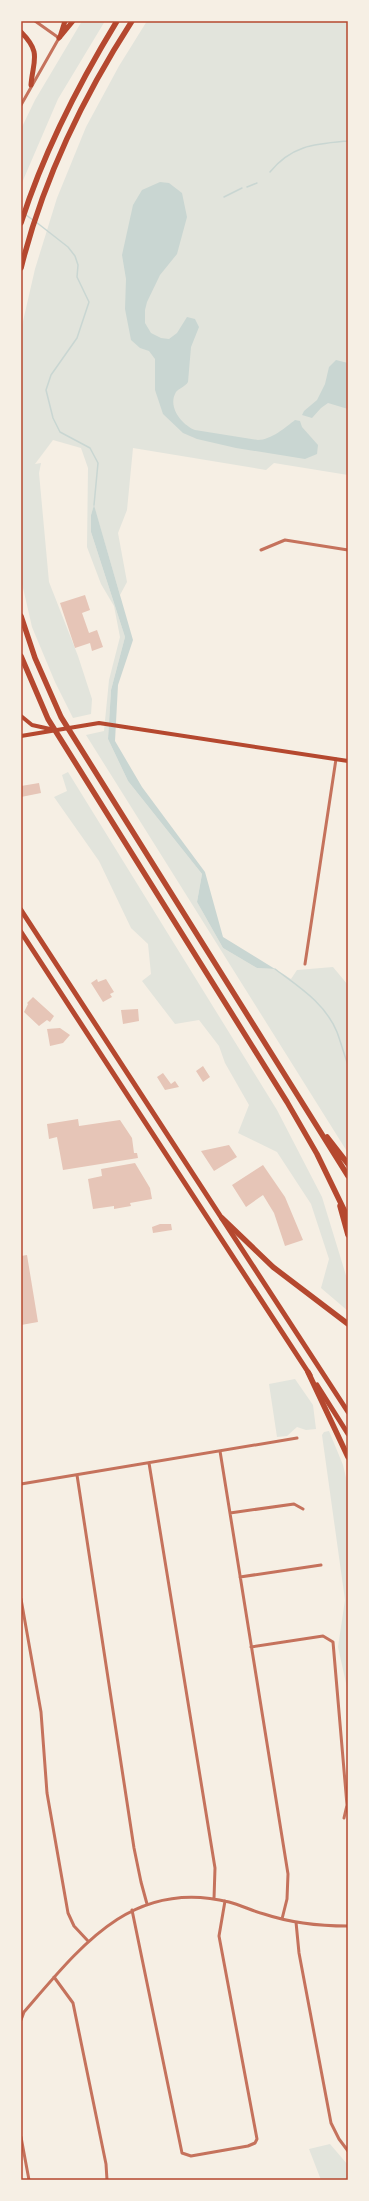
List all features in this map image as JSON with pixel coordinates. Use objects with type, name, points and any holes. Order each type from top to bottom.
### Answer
[{"type":"highway","points":[[60,38],[65,21]]},
{"type":"highway","points":[[60,38],[73,21]]},
{"type":"highway","points":[[21,222],[61,121],[89,68],[117,21]]},
{"type":"highway","points":[[21,268],[32,228],[73,126],[111,54],[132,21]]},
{"type":"highway","points":[[21,32],[31,43],[36,54],[31,85]]},
{"type":"highway","points":[[21,616],[35,658],[61,717],[348,1176]]},
{"type":"highway","points":[[21,656],[48,719],[287,1102],[335,1190],[348,1218]]},
{"type":"highway","points":[[21,910],[348,1412]]},
{"type":"highway","points":[[21,932],[348,1434]]},
{"type":"highway","points":[[312,1118],[348,1164]]},
{"type":"highway","points":[[335,1190],[348,1235]]},
{"type":"highway","points":[[222,1218],[273,1267],[348,1324]]},
{"type":"highway","points":[[308,1372],[348,1457]]},
{"type":"main road","points":[[21,716],[32,725],[53,730]]},
{"type":"main road","points":[[21,736],[99,723],[348,761]]},
{"type":"street","points":[[21,105],[31,85],[60,38],[35,21]]},
{"type":"street","points":[[261,550],[285,540],[348,550]]},
{"type":"street","points":[[304,964],[336,759]]},
{"type":"street","points":[[21,1484],[297,1438]]},
{"type":"street","points":[[220,1450],[288,1874],[287,1898],[282,1919]]},
{"type":"street","points":[[149,1463],[215,1868],[214,1899]]},
{"type":"street","points":[[77,1475],[134,1848],[147,1904]]},
{"type":"street","points":[[230,1513],[294,1504],[303,1509]]},
{"type":"street","points":[[240,1577],[321,1564]]},
{"type":"street","points":[[21,1599],[41,1712],[48,1794],[68,1913],[74,1926],[88,1941]]},
{"type":"street","points":[[251,1647],[323,1636],[333,1642],[347,1805],[344,1818]]},
{"type":"street","points":[[21,2020],[23,2011],[88,1941],[100,1930],[132,1910],[147,1904],[178,1897],[214,1899],[296,1922],[348,1926]]},
{"type":"street","points":[[132,1910],[181,2149],[184,2155],[190,2156],[248,2146],[255,2143],[256,2135],[219,1936],[225,1901]]},
{"type":"street","points":[[296,1922],[299,1953],[331,2123],[339,2139],[348,2151]]},
{"type":"street","points":[[54,1977],[73,2003],[106,2164],[107,2180]]},
{"type":"street","points":[[21,2137],[29,2180]]},
{"type":"shaded area","points":[[82,21],[105,21],[58,99],[21,185],[21,129],[35,100]]},
{"type":"shaded area","points":[[147,21],[348,21],[348,475],[274,463],[266,470],[133,448],[127,510],[118,533],[127,582],[120,595],[94,506],[91,515],[91,532],[125,637],[111,690],[108,739],[128,781],[202,874],[197,902],[223,948],[257,968],[275,969],[291,979],[297,970],[333,967],[348,985],[348,1153],[86,735],[104,731],[109,680],[120,637],[114,606],[101,584],[87,547],[88,468],[81,448],[53,440],[35,464],[41,463],[39,473],[49,582],[78,656],[92,699],[91,714],[73,718],[55,682],[32,627],[21,579],[21,330],[35,269],[57,198],[86,127],[119,66]]},
{"type":"shaded area","points":[[160,182],[169,183],[182,193],[187,217],[177,254],[160,275],[147,302],[145,310],[145,323],[151,333],[161,338],[169,339],[177,333],[187,317],[195,319],[199,327],[191,347],[188,382],[176,392],[174,398],[173,404],[177,415],[185,424],[195,430],[258,440],[273,436],[295,420],[300,421],[302,427],[318,445],[317,454],[305,459],[236,448],[197,439],[183,433],[163,414],[155,390],[155,359],[149,351],[140,348],[131,340],[125,309],[126,279],[122,255],[133,205],[142,190]]},
{"type":"shaded area","points":[[336,360],[348,363],[348,409],[328,403],[312,418],[302,415],[304,411],[317,400],[325,384],[329,367]]},
{"type":"shaded area","points":[[94,505],[133,640],[118,685],[115,741],[142,787],[205,872],[223,937],[275,969],[257,968],[223,948],[197,902],[202,874],[128,781],[108,739],[111,690],[125,637],[91,532],[91,515]]},
{"type":"shaded area","points":[[68,772],[277,1110],[322,1197],[348,1282],[348,1311],[321,1288],[329,1259],[311,1204],[277,1152],[238,1133],[249,1105],[225,1063],[219,1046],[199,1020],[175,1024],[142,981],[151,974],[148,944],[131,928],[99,861],[54,797],[67,791],[62,775]]},
{"type":"shaded area","points":[[295,1379],[313,1405],[316,1429],[306,1430],[297,1427],[287,1436],[277,1437],[269,1384]]},
{"type":"shaded area","points":[[329,1431],[343,1465],[348,1486],[348,1692],[338,1647],[345,1600],[322,1435],[324,1432]]},
{"type":"shaded area","points":[[330,2144],[348,2165],[348,2180],[321,2180],[309,2149]]},
{"type":"building","points":[[85,595],[90,610],[82,613],[89,633],[97,630],[103,647],[92,651],[90,643],[75,648],[60,603]]},
{"type":"building","points":[[39,783],[41,793],[21,797],[21,786]]},
{"type":"building","points":[[97,979],[98,982],[106,979],[114,992],[110,994],[112,997],[103,1002],[91,983]]},
{"type":"building","points":[[33,997],[54,1016],[50,1022],[47,1020],[39,1026],[24,1012],[28,1004],[27,1003]]},
{"type":"building","points":[[138,1009],[139,1021],[123,1024],[121,1010]]},
{"type":"building","points":[[60,1028],[70,1035],[63,1043],[50,1046],[47,1029]]},
{"type":"building","points":[[203,1066],[210,1077],[203,1082],[196,1071]]},
{"type":"building","points":[[163,1073],[171,1084],[175,1081],[179,1087],[165,1090],[157,1077]]},
{"type":"building","points":[[78,1119],[79,1126],[120,1120],[132,1138],[134,1153],[137,1153],[138,1158],[63,1170],[57,1137],[49,1139],[47,1124]]},
{"type":"building","points":[[229,1145],[237,1157],[214,1171],[201,1151]]},
{"type":"building","points":[[135,1163],[150,1188],[152,1199],[130,1203],[131,1206],[114,1209],[114,1206],[93,1209],[88,1179],[102,1176],[101,1169]]},
{"type":"building","points":[[263,1165],[285,1197],[303,1240],[285,1246],[274,1213],[263,1195],[246,1207],[232,1185]]},
{"type":"building","points":[[160,1224],[171,1224],[172,1230],[153,1233],[152,1227]]},
{"type":"building","points":[[27,1255],[38,1322],[21,1325],[21,1256]]},
{"type":"waterway","points":[[270,172],[278,163],[296,151],[325,143],[348,141]]},
{"type":"waterway","points":[[247,187],[257,183]]},
{"type":"waterway","points":[[224,197],[242,188]]},
{"type":"waterway","points":[[26,215],[33,220]]},
{"type":"waterway","points":[[36,222],[68,247],[75,256],[78,265],[77,277],[89,302],[77,338],[51,375],[46,390],[53,418],[60,432],[90,448],[98,463],[94,505]]},
{"type":"waterway","points":[[275,969],[302,989],[326,1012],[337,1032],[348,1065]]}]
